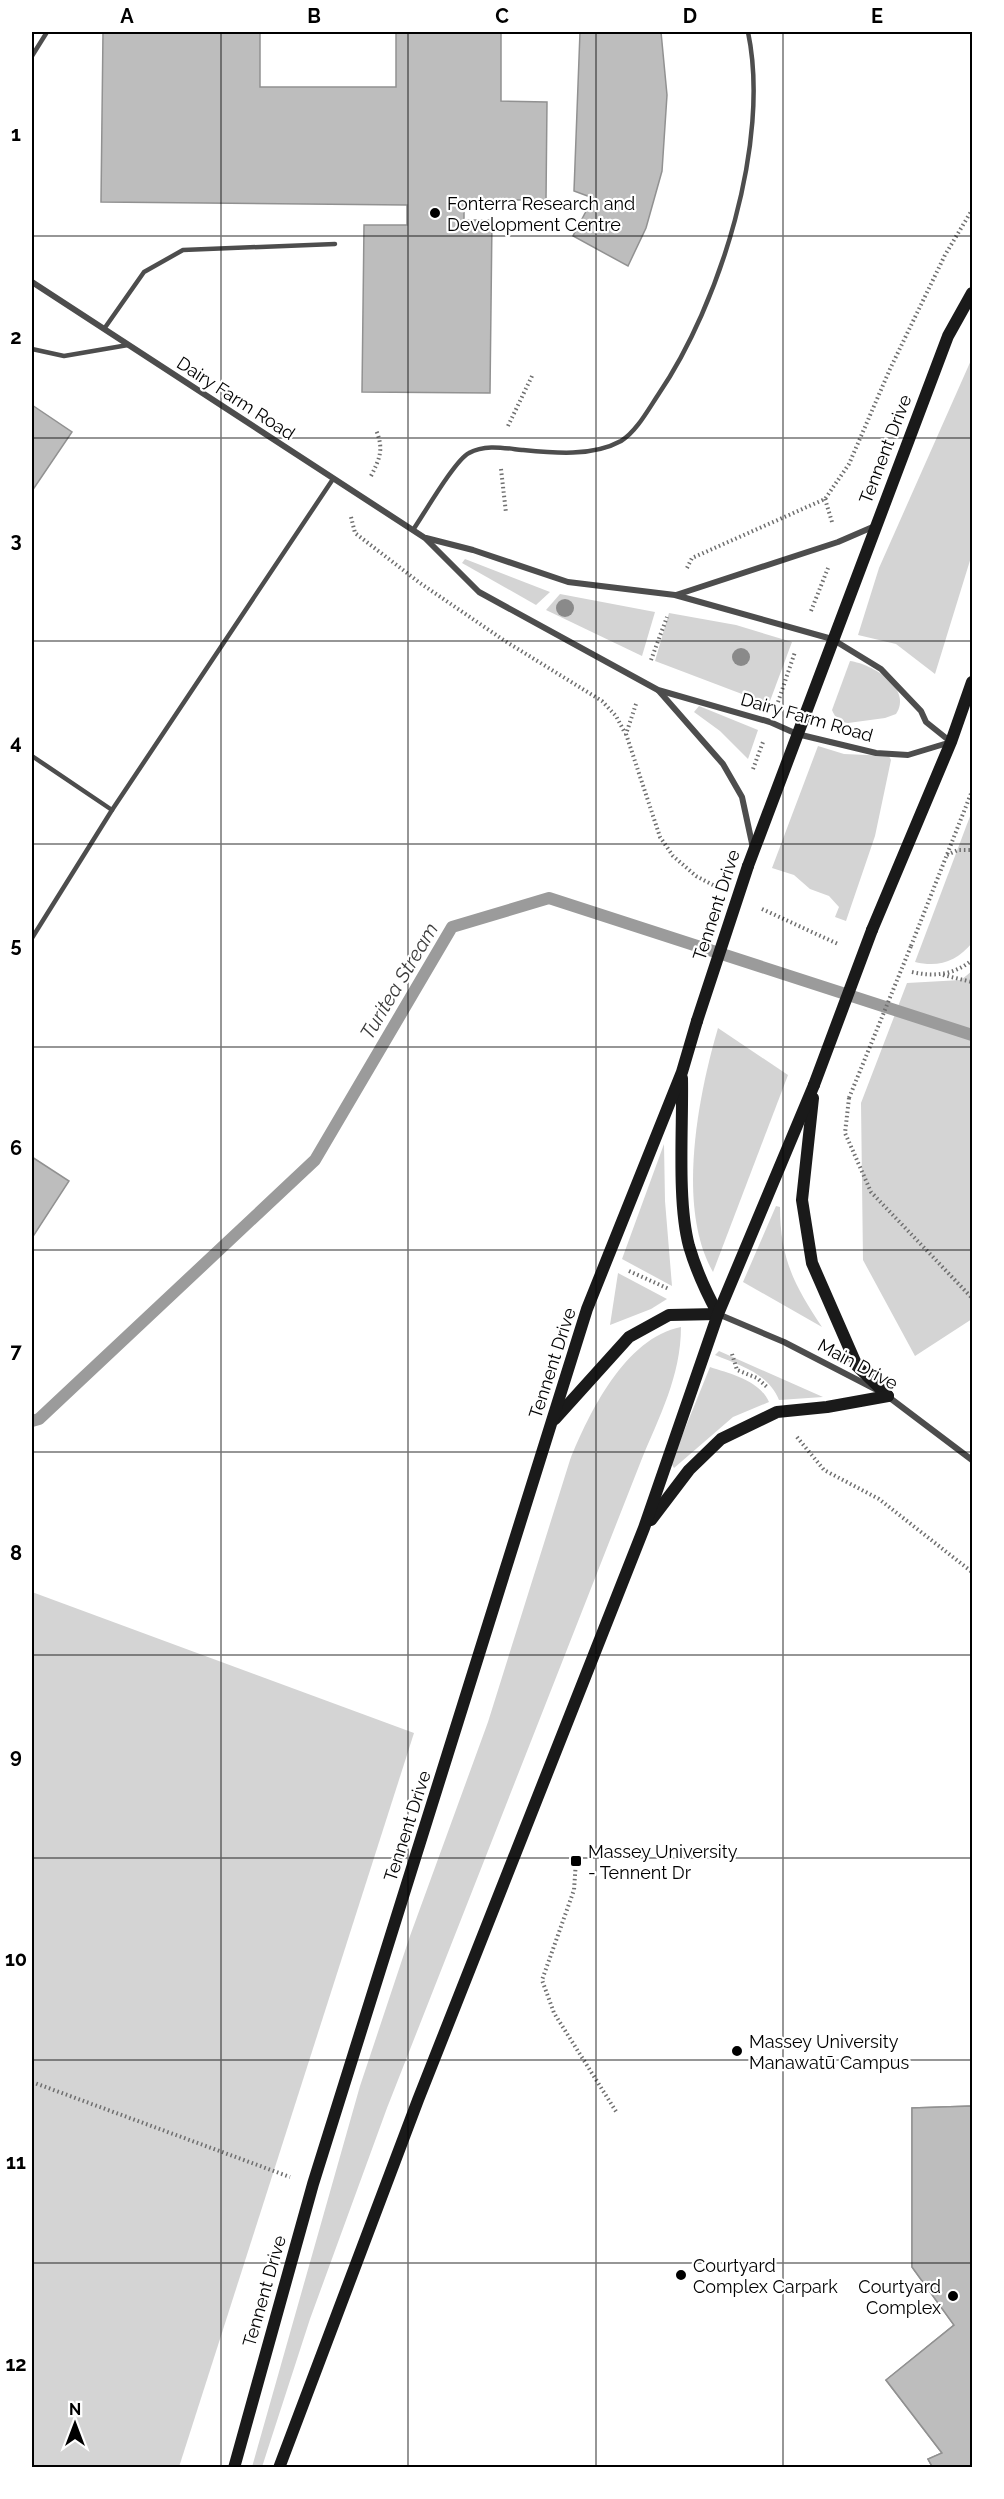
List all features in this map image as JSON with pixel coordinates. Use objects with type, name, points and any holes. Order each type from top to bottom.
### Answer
[{"type":"main road","name":"Tennent Drive","points":[[234,2468],[313,2184],[552,1422],[602,1270],[682,1072],[753,849],[832,639],[948,336],[972,293]]},
{"type":"main road","points":[[279,2468],[418,2100],[644,1528],[718,1314],[814,1085],[872,930],[951,742],[972,682]]},
{"type":"main road","points":[[682,1072],[684,1207],[689,1244],[705,1289],[718,1314]]},
{"type":"main road","points":[[814,1085],[802,1200],[812,1263],[835,1322],[857,1366],[888,1396]]},
{"type":"main road","points":[[552,1422],[629,1337],[669,1315],[718,1314]]},
{"type":"main road","points":[[644,1528],[689,1470],[721,1439],[777,1412],[827,1407],[888,1396]]},
{"type":"street","name":"Dairy Farm Road","points":[[32,282],[425,538],[479,592],[658,690],[770,722],[797,734],[876,753],[908,754],[951,742]]},
{"type":"street","name":"Dairy Farm Road","points":[[675,595],[838,542],[875,526]]},
{"type":"street","name":"Dairy Farm Road","points":[[425,538],[473,550],[568,582],[675,595],[832,639],[881,669],[921,711],[926,722],[951,742]]},
{"type":"street","name":"Dairy Farm Road","points":[[658,690],[723,764],[742,797],[753,849]]},
{"type":"street","name":"Main Drive","points":[[718,1314],[784,1342],[888,1396],[972,1460]]},
{"type":"lane","points":[[32,56],[47,32]]},
{"type":"lane","points":[[413,530],[467,453],[486,447],[548,452],[593,451],[622,441],[643,418],[692,339],[725,254],[746,170],[754,111],[748,32]]},
{"type":"lane","points":[[104,329],[144,272],[183,250],[335,244]]},
{"type":"lane","points":[[32,349],[64,356],[128,345]]},
{"type":"lane","points":[[32,938],[112,810],[333,479]]},
{"type":"lane","points":[[32,756],[112,810]]},
{"type":"path","points":[[692,558],[825,498],[849,464],[945,255],[972,210]]},
{"type":"path","points":[[371,477],[382,454],[382,444],[376,430]]},
{"type":"path","points":[[742,797],[838,542],[825,498]]},
{"type":"path","points":[[352,522],[355,533],[420,583],[505,641],[602,701],[616,716],[626,734],[660,837],[681,863],[696,876],[713,885]]},
{"type":"path","points":[[626,734],[634,708]]},
{"type":"path","points":[[972,791],[849,1098],[844,1133],[871,1192],[972,1298]]},
{"type":"path","points":[[947,855],[958,850],[972,850]]},
{"type":"path","points":[[758,907],[838,944]]},
{"type":"path","points":[[912,972],[928,976],[942,975],[959,970],[972,960]]},
{"type":"path","points":[[942,975],[972,982]]},
{"type":"path","points":[[824,1470],[879,1499],[972,1572]]},
{"type":"path","points":[[576,1861],[574,1890],[542,1980],[554,2013],[617,2113]]},
{"type":"path","points":[[32,2082],[313,2184]]},
{"type":"shaded area","points":[[972,358],[972,554],[935,674],[896,644],[858,635],[879,568]]},
{"type":"shaded area","points":[[465,559],[550,592],[536,605],[462,563]]},
{"type":"shaded area","points":[[560,594],[655,612],[642,656],[546,610]]},
{"type":"shaded area","points":[[669,613],[736,625],[792,642],[770,701],[763,702],[655,661]]},
{"type":"shaded area","points":[[850,661],[879,672],[895,687],[900,704],[896,714],[885,718],[848,723],[836,717],[832,710]]},
{"type":"shaded area","points":[[699,706],[758,730],[748,759],[720,731],[694,712]]},
{"type":"shaded area","points":[[818,746],[844,754],[889,756],[891,760],[875,836],[846,921],[835,917],[839,907],[829,896],[810,889],[794,875],[772,868]]},
{"type":"shaded area","points":[[972,811],[972,943],[954,959],[932,964],[915,962]]},
{"type":"shaded area","points":[[972,971],[972,1319],[915,1356],[863,1260],[861,1103],[907,983],[961,980]]},
{"type":"shaded area","points":[[718,1028],[788,1075],[713,1272],[702,1246],[695,1216],[693,1185],[698,1118]]},
{"type":"shaded area","points":[[664,1144],[665,1201],[672,1286],[622,1259]]},
{"type":"shaded area","points":[[776,1206],[780,1207],[783,1241],[790,1270],[822,1327],[743,1282]]},
{"type":"shaded area","points":[[618,1273],[667,1299],[651,1309],[610,1325]]},
{"type":"shaded area","points":[[681,1327],[677,1362],[662,1412],[387,2108],[310,2319],[262,2467],[252,2467],[360,2086],[410,1936],[488,1722],[570,1460],[599,1400],[626,1362],[643,1346],[661,1334]]},
{"type":"shaded area","points":[[719,1351],[823,1397],[779,1400],[768,1383],[761,1377],[715,1355]]},
{"type":"shaded area","points":[[710,1367],[751,1383],[759,1388],[769,1402],[733,1417],[674,1468],[671,1463]]},
{"type":"shaded area","points":[[32,1592],[414,1733],[179,2467],[32,2467]]},
{"type":"building","name":"Fonterra Research and Development Centre","points":[[103,32],[260,32],[260,87],[396,87],[396,32],[501,32],[501,101],[547,102],[546,200],[464,200],[464,220],[492,220],[490,393],[362,392],[364,225],[407,225],[407,205],[101,202]]},
{"type":"building","points":[[580,32],[661,32],[667,95],[662,171],[646,228],[628,266],[573,236],[593,198],[574,191]]},
{"type":"building","points":[[32,405],[72,432],[32,491]]},
{"type":"building","points":[[32,1157],[69,1181],[32,1238]]},
{"type":"building","name":"Courtyard Complex","points":[[972,2106],[972,2468],[933,2468],[928,2459],[942,2453],[886,2380],[954,2325],[912,2267],[912,2108]]},
{"type":"building","name":"Courtyard Complex","points":[[972,2106],[972,2468],[933,2468],[928,2459],[942,2453],[886,2380],[954,2325],[912,2267],[912,2108]]},
{"type":"waterway","name":"Turitea Stream","points":[[32,1421],[39,1419],[315,1160],[452,927],[549,898],[972,1035]]},
{"type":"place","name":"Fonterra Research and Development Centre","points":[[435,213]]},
{"type":"place","name":"Massey University - Tennent Dr","points":[[576,1861]]},
{"type":"place","name":"Massey University Manawatū Campus","points":[[737,2051]]},
{"type":"place","name":"Courtyard Complex Carpark","points":[[681,2275]]},
{"type":"place","name":"Courtyard Complex","points":[[953,2296]]}]
